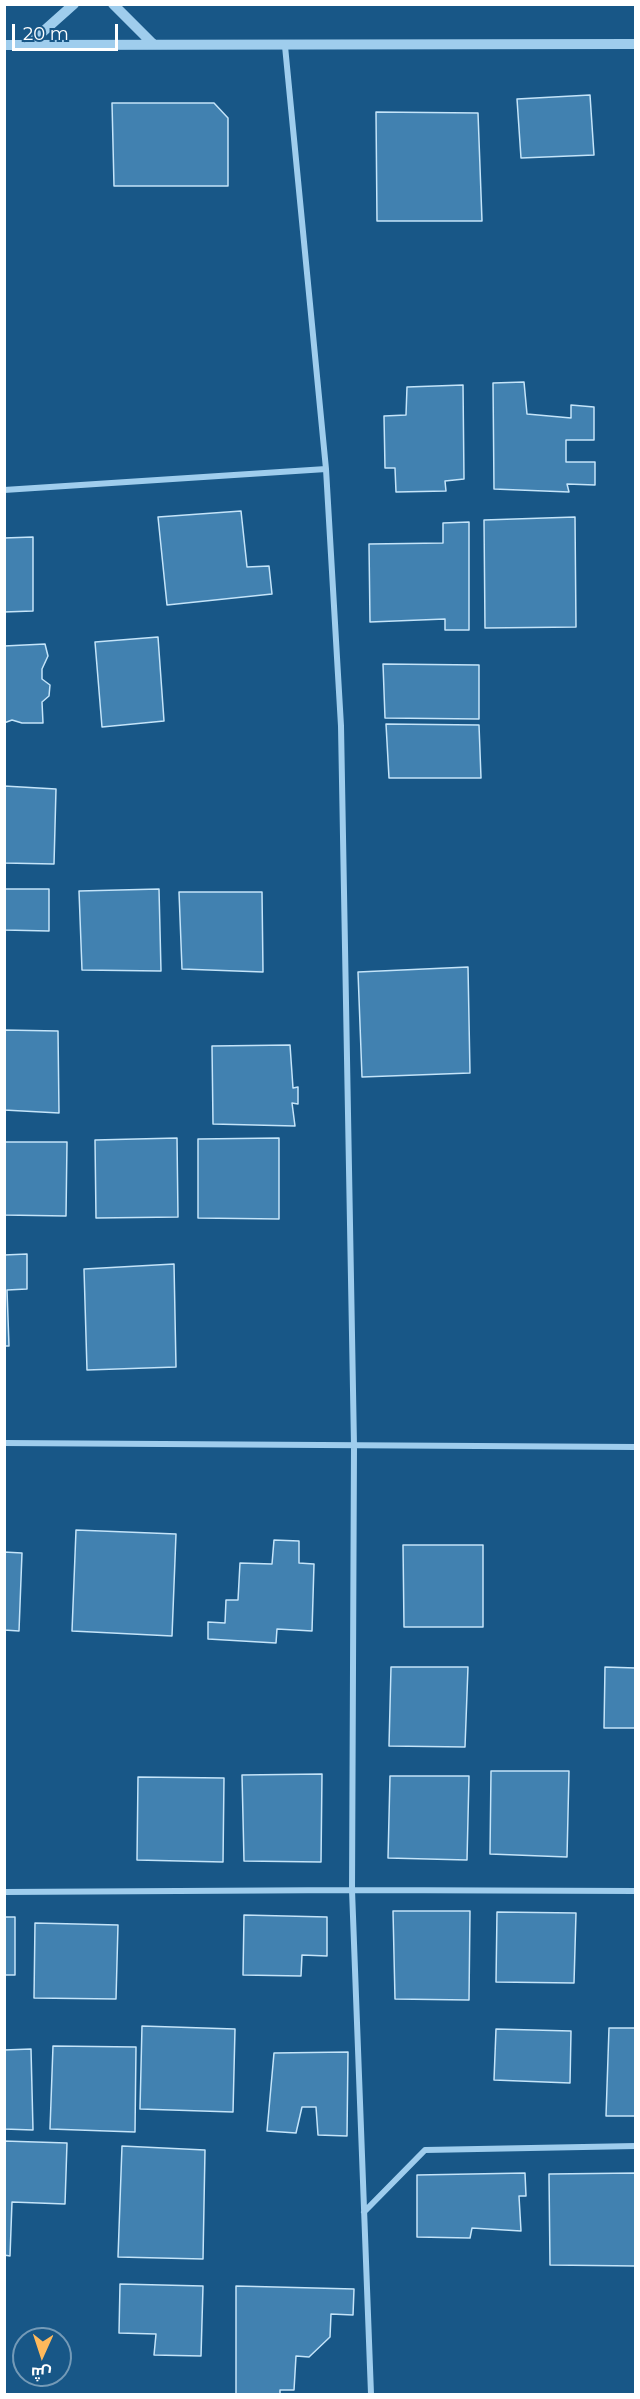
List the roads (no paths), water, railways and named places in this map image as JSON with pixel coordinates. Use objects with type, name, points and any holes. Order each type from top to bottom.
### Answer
[{"type":"street","points":[[28,45],[74,4]]},
{"type":"street","points":[[113,4],[154,45]]},
{"type":"street","points":[[4,45],[636,45]]},
{"type":"street","points":[[285,46],[326,469],[341,726],[354,1445],[352,1890],[371,2394]]},
{"type":"street","points":[[4,490],[326,469]]},
{"type":"street","points":[[4,1443],[636,1447]]},
{"type":"street","points":[[4,1892],[352,1890],[636,1892]]},
{"type":"street","points":[[364,2212],[425,2150],[636,2146]]}]
